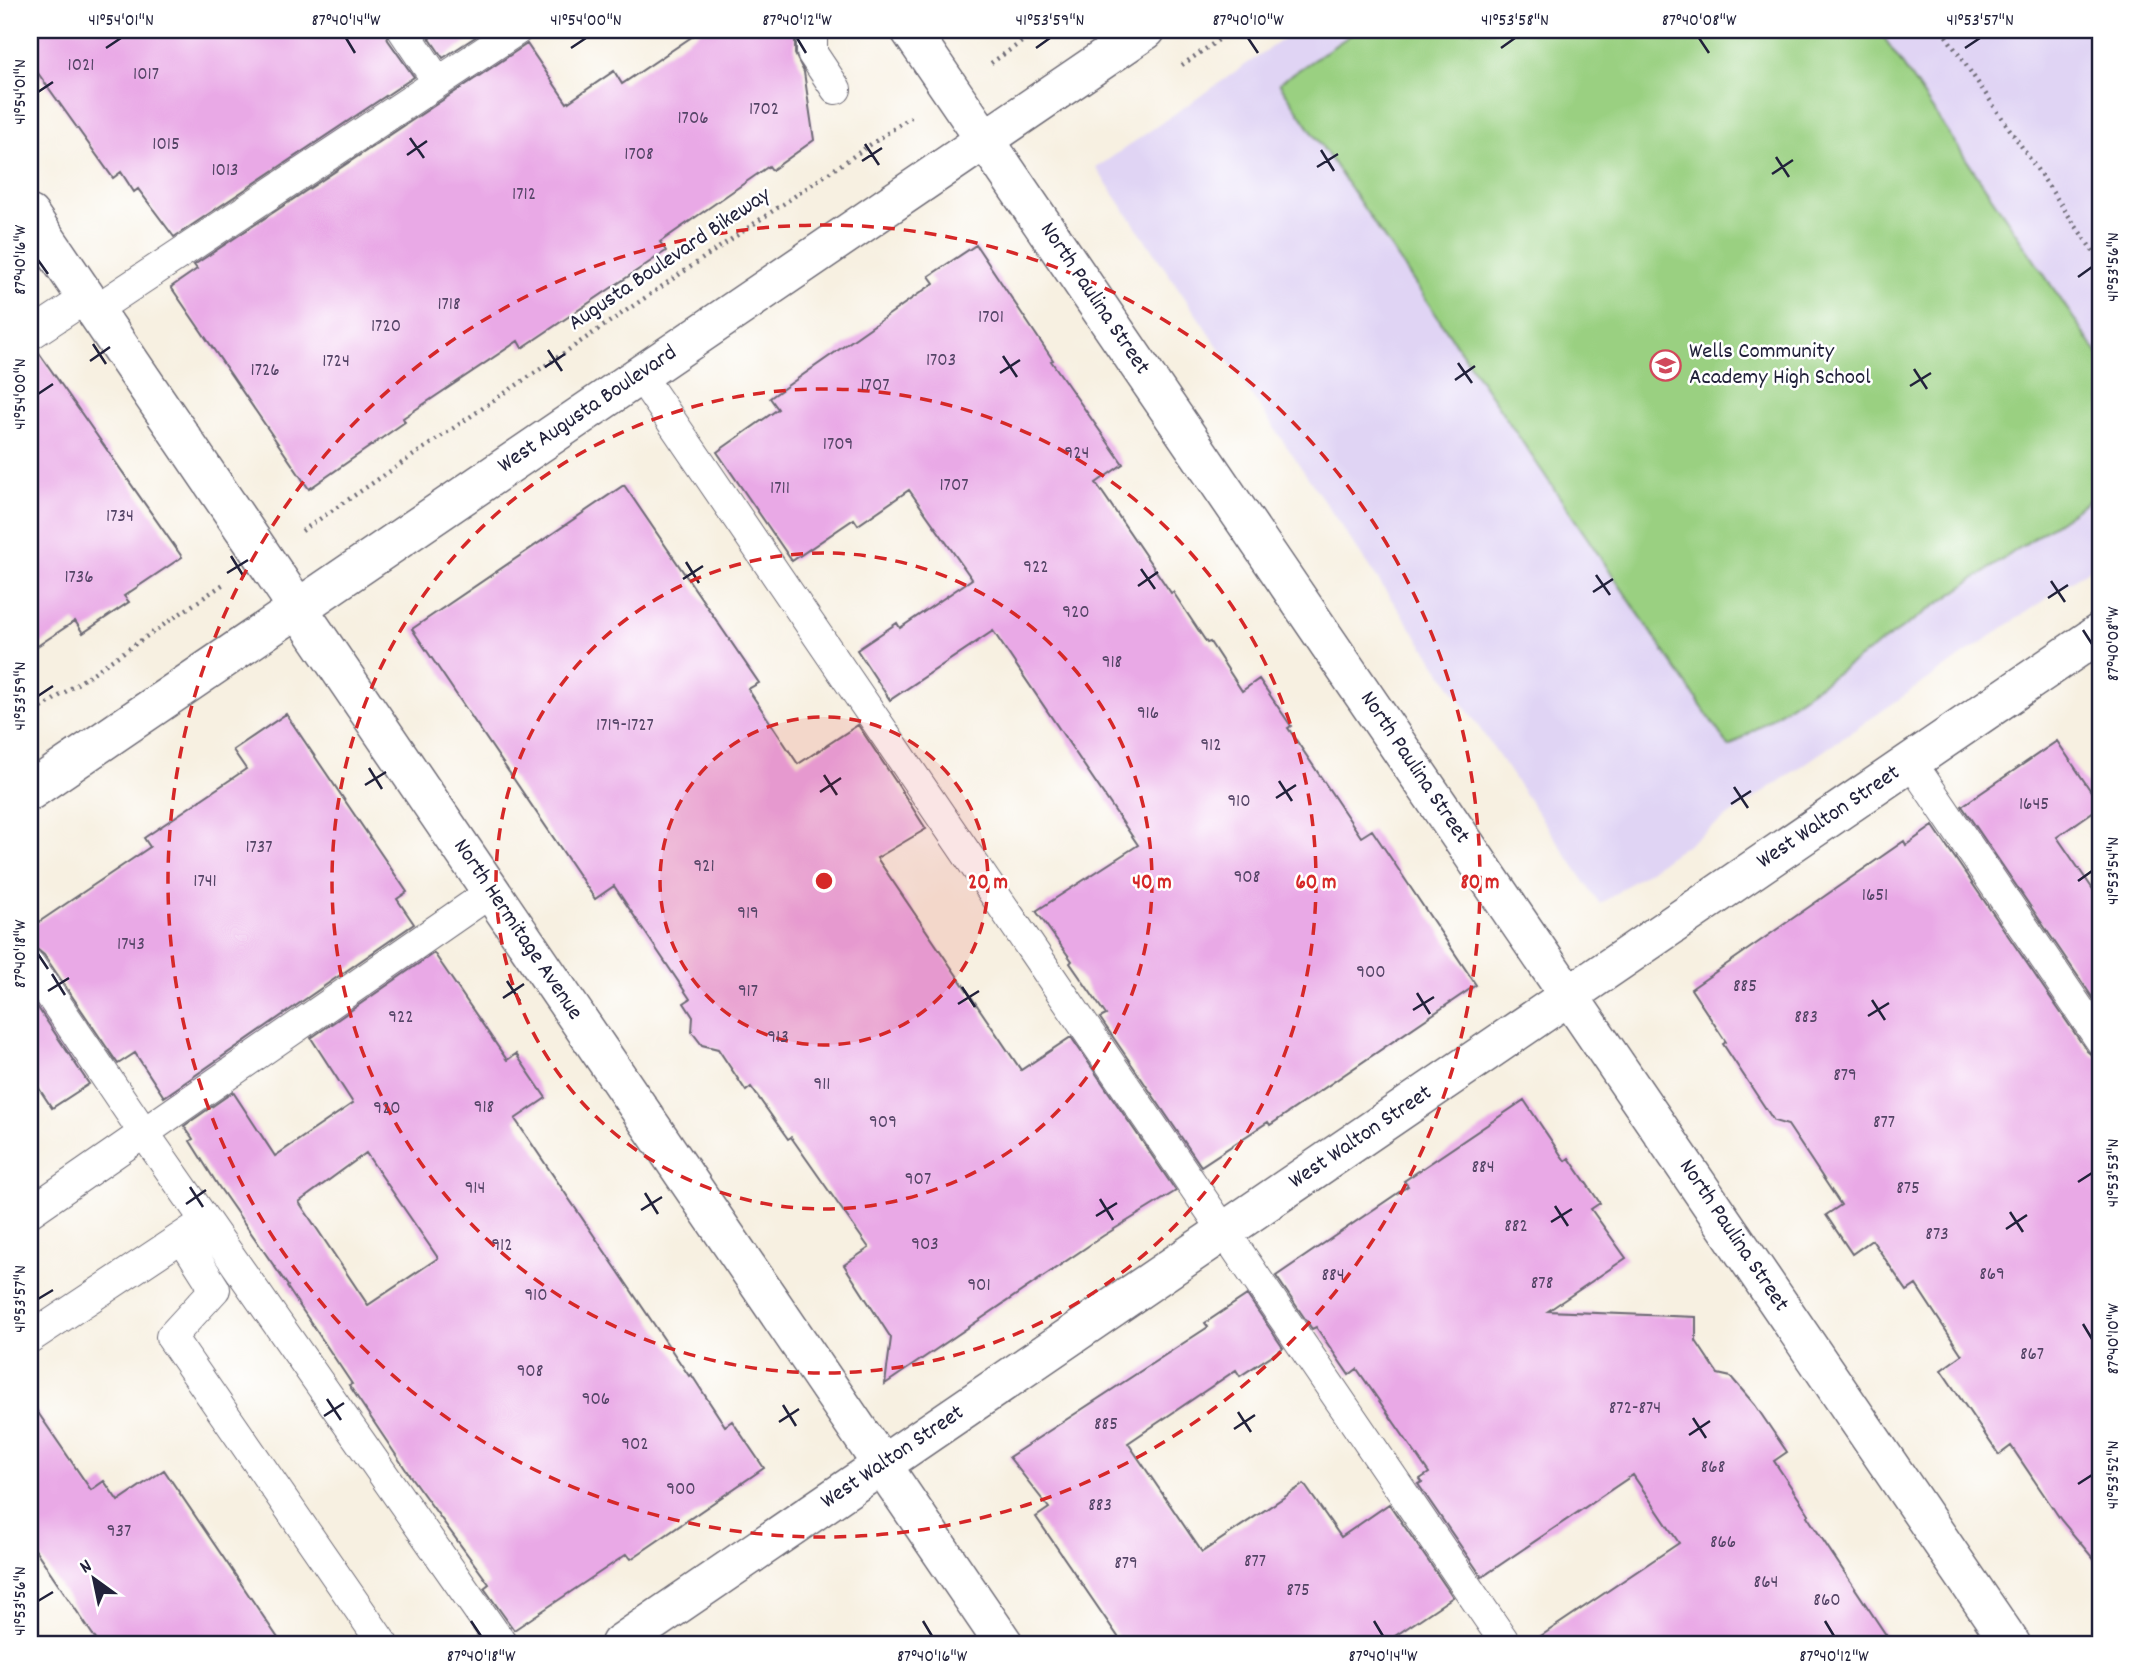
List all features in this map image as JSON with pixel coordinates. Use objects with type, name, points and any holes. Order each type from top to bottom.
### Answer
[{"type":"street","name":"North Paulina Street","points":[[910,30],[2011,1644]]},
{"type":"street","name":"West Augusta Boulevard","points":[[30,791],[1146,30]]},
{"type":"street","name":"North Hermitage Avenue","points":[[30,215],[1004,1644]]},
{"type":"street","name":"West Walton Street","points":[[620,1644],[2101,632]]},
{"type":"lane","points":[[403,30],[438,82]]},
{"type":"lane","points":[[30,335],[91,304],[517,30]]},
{"type":"lane","points":[[812,30],[812,52],[836,89]]},
{"type":"lane","points":[[640,375],[1506,1644]]},
{"type":"lane","points":[[1911,762],[2101,1041]]},
{"type":"lane","points":[[30,1212],[491,892]]},
{"type":"lane","points":[[30,965],[144,1133],[194,1229],[215,1290],[171,1337],[383,1644]]},
{"type":"lane","points":[[30,1338],[194,1229]]},
{"type":"lane","points":[[194,1229],[502,1644]]},
{"type":"path","name":"Augusta Boulevard Bikeway","points":[[320,519],[1039,30]]},
{"type":"path","points":[[1942,30],[2101,263]]},
{"type":"path","points":[[30,716],[210,593]]},
{"type":"shaded area","name":"Wells Community Academy High School","points":[[1296,30],[2101,30],[2101,561],[1600,904],[1096,168]]},
{"type":"green space","points":[[1358,30],[1879,30],[2101,359],[2101,492],[1729,747],[1279,83]]},
{"type":"building","points":[[30,30],[386,30],[388,40],[414,77],[174,237],[138,189],[134,192],[121,172],[113,178],[30,62]]},
{"type":"building","points":[[424,30],[486,30],[443,58]]},
{"type":"building","points":[[702,30],[795,30],[795,54],[804,72],[814,140],[772,170],[769,166],[660,242],[666,251],[522,348],[518,341],[403,418],[405,422],[309,489],[171,287],[197,269],[194,265],[527,44],[567,103],[614,71],[622,84]]},
{"type":"building","points":[[976,245],[1053,360],[1051,361],[1123,464],[1096,483],[1242,691],[1259,679],[1291,726],[1288,728],[1361,837],[1372,830],[1476,985],[1270,1125],[1268,1122],[1201,1166],[1100,1018],[1106,1015],[1036,911],[1138,845],[993,631],[890,700],[857,650],[897,623],[900,628],[972,579],[909,490],[858,525],[854,519],[792,561],[717,452],[778,409],[770,398],[934,283],[929,276]]},
{"type":"building","points":[[37,350],[182,557],[124,596],[129,602],[83,633],[75,621],[30,651],[30,352]]},
{"type":"building","points":[[624,485],[759,683],[748,689],[798,764],[858,725],[926,829],[877,858],[1021,1070],[1071,1037],[1176,1191],[1103,1236],[885,1384],[891,1338],[844,1265],[869,1248],[791,1137],[788,1139],[751,1087],[746,1091],[718,1049],[702,1045],[692,1032],[693,1017],[684,1003],[690,999],[614,886],[595,899],[412,629]]},
{"type":"building","points":[[286,714],[407,892],[397,899],[414,924],[164,1097],[135,1053],[118,1064],[44,955],[30,948],[30,928],[150,847],[144,838],[246,769],[233,750]]},
{"type":"building","points":[[2057,741],[2101,806],[2057,837],[2101,901],[2101,1010],[1962,806]]},
{"type":"building","points":[[1933,826],[2087,1051],[2101,1058],[2101,1568],[2061,1520],[2011,1446],[1999,1455],[1941,1370],[1962,1355],[1916,1285],[1907,1291],[1872,1240],[1852,1254],[1826,1215],[1841,1205],[1788,1125],[1774,1121],[1723,1044],[1726,1042],[1691,989],[1904,841],[1906,845]]},
{"type":"building","points":[[434,953],[507,1060],[516,1054],[546,1098],[515,1119],[689,1376],[691,1374],[725,1426],[732,1421],[764,1468],[631,1559],[627,1554],[514,1630],[484,1588],[489,1584],[410,1476],[349,1385],[352,1384],[288,1286],[219,1187],[190,1141],[193,1139],[184,1126],[233,1092],[275,1156],[353,1103],[311,1038]],"holes":[[[366,1153],[438,1258],[368,1305],[299,1202]]]},
{"type":"building","points":[[30,996],[89,1084],[52,1108],[30,1075]]},
{"type":"building","points":[[1524,1100],[1565,1161],[1569,1158],[1600,1203],[1591,1209],[1626,1258],[1548,1311],[1696,1317],[1696,1341],[1718,1374],[1731,1377],[1755,1405],[1787,1452],[1774,1461],[1892,1644],[1529,1644],[1679,1543],[1633,1475],[1482,1577],[1418,1484],[1422,1482],[1420,1479],[1429,1473],[1357,1369],[1349,1375],[1316,1327],[1312,1329],[1276,1276],[1408,1186],[1404,1181]]},
{"type":"building","points":[[1247,1295],[1283,1348],[1240,1376],[1236,1370],[1128,1443],[1202,1552],[1304,1484],[1341,1537],[1389,1504],[1453,1597],[1383,1644],[1123,1644],[1036,1517],[1049,1508],[1009,1457],[1208,1327],[1205,1323]]},
{"type":"building","points":[[30,1401],[91,1490],[104,1481],[118,1501],[164,1470],[282,1644],[99,1644],[30,1542]]},
{"type":"place","name":"Wells Community Academy High School","points":[[1666,365]]}]
